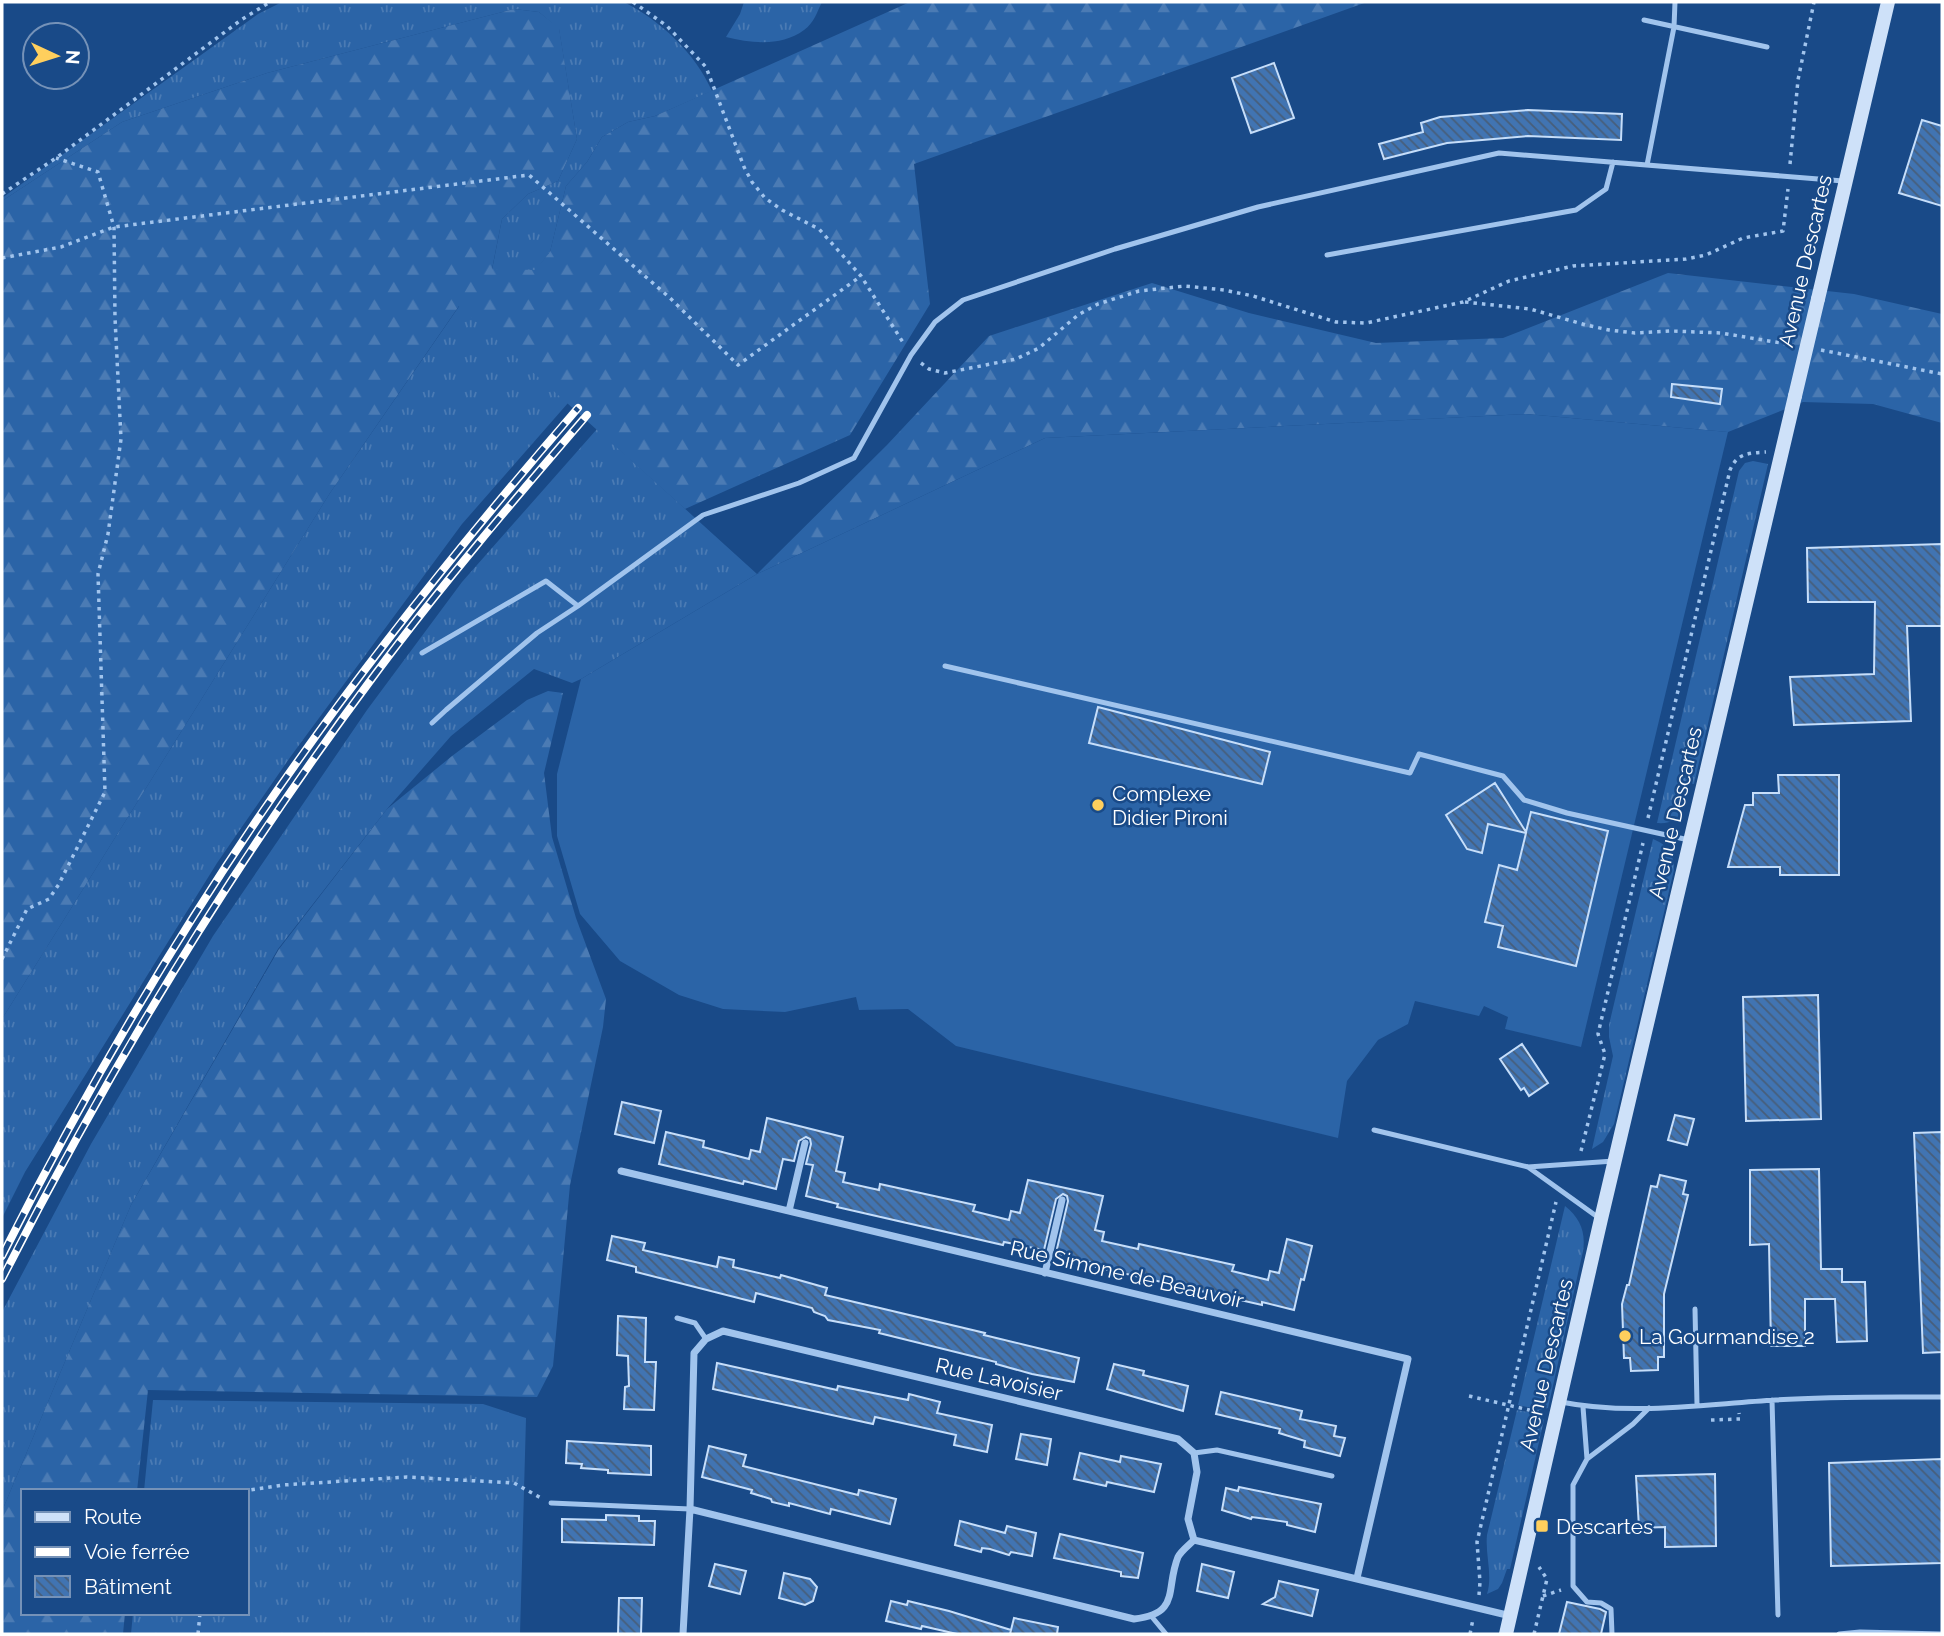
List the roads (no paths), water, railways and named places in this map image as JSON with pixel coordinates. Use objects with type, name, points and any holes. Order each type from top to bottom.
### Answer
[{"type":"main road","name":"Avenue Descartes","points":[[1506,1634],[1888,2]]},
{"type":"street","points":[[789,1211],[805,1143]]},
{"type":"street","name":"Rue Simone de Beauvoir","points":[[621,1171],[1408,1360],[1357,1578]]},
{"type":"street","points":[[1045,1273],[1062,1200]]},
{"type":"street","name":"Rue Lavoisier","points":[[706,1339],[723,1331],[1178,1439],[1194,1454]]},
{"type":"street","points":[[683,1634],[690,1509],[694,1353],[706,1339]]},
{"type":"street","points":[[1194,1454],[1197,1472],[1188,1519],[1194,1540]]},
{"type":"street","points":[[690,1509],[1134,1619],[1152,1617],[1168,1604],[1179,1555],[1194,1540]]},
{"type":"street","points":[[1194,1540],[1511,1616]]},
{"type":"lane","points":[[1647,165],[1675,27],[1675,2]]},
{"type":"lane","points":[[1644,20],[1767,47]]},
{"type":"lane","points":[[432,723],[537,633],[703,515],[799,483],[854,458],[911,355],[935,322],[963,300],[1115,249],[1258,207],[1499,153],[1846,181]]},
{"type":"lane","points":[[1327,255],[1576,211],[1606,189],[1613,162]]},
{"type":"lane","points":[[422,653],[547,581],[578,606]]},
{"type":"lane","points":[[945,666],[1410,773],[1419,754],[1503,776],[1524,800],[1567,813],[1691,841]]},
{"type":"lane","points":[[1374,1130],[1528,1167],[1615,1161]]},
{"type":"lane","points":[[1528,1167],[1601,1219]]},
{"type":"lane","points":[[1695,1309],[1697,1405]]},
{"type":"lane","points":[[677,1318],[695,1323],[706,1339]]},
{"type":"lane","points":[[1559,1401],[1583,1407],[1650,1407],[1772,1400],[1942,1396]]},
{"type":"lane","points":[[1772,1400],[1778,1615]]},
{"type":"lane","points":[[1583,1407],[1587,1459]]},
{"type":"lane","points":[[1612,1634],[1611,1609],[1601,1603],[1587,1602],[1573,1586],[1573,1485],[1587,1459],[1633,1424],[1650,1407]]},
{"type":"lane","points":[[1194,1454],[1217,1450],[1332,1476]]},
{"type":"lane","points":[[551,1503],[690,1509]]},
{"type":"lane","points":[[1152,1617],[1166,1634]]},
{"type":"lane","points":[[1839,1634],[1942,1634]]},
{"type":"railway","points":[[2,1256],[126,1027],[265,808],[339,704],[416,604],[578,408]]},
{"type":"railway","points":[[2,1279],[130,1044],[272,818],[401,640],[479,542],[587,415]]},
{"type":"place","name":"Complexe Didier Pironi","points":[[1098,805]]},
{"type":"place","name":"La Gourmandise 2","points":[[1625,1336]]},
{"type":"place","name":"Descartes","points":[[1542,1526]]}]
